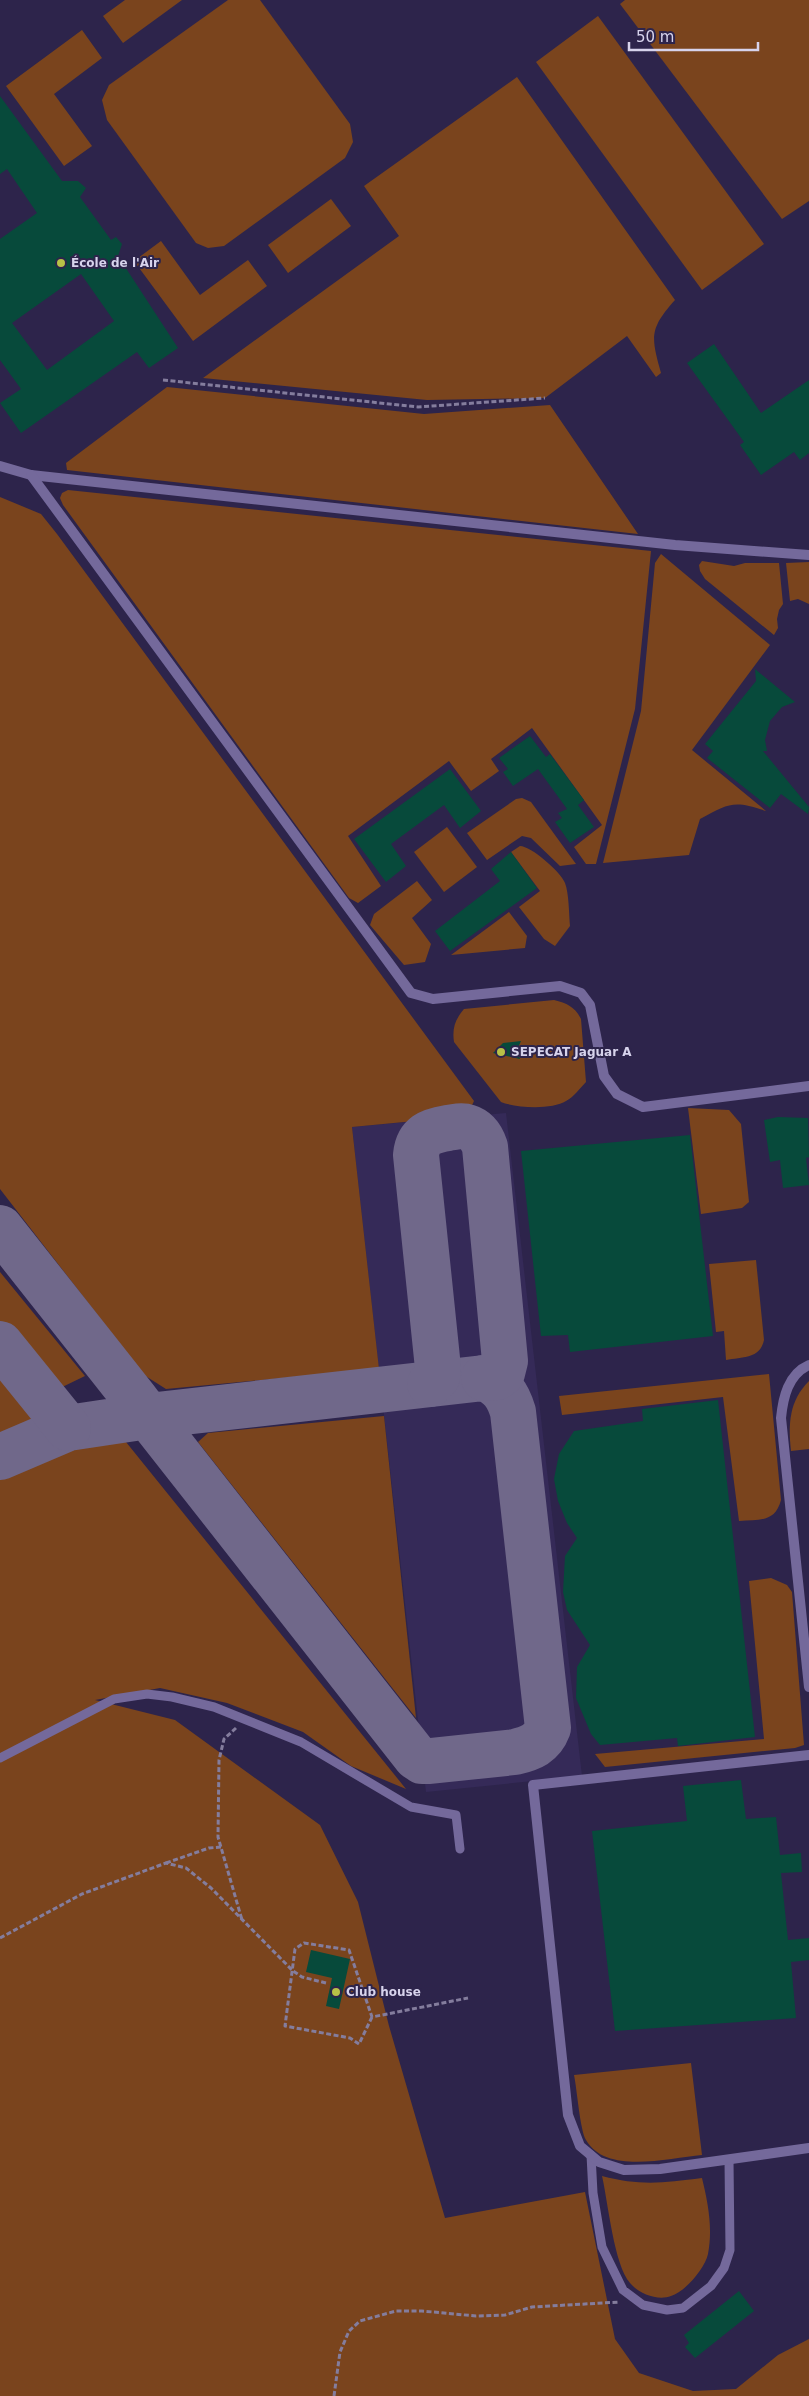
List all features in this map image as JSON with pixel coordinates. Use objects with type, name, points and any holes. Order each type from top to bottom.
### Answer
[{"type":"street","points":[[0,466],[31,475],[665,544],[809,555]]},
{"type":"street","points":[[31,475],[411,993],[434,999],[560,986],[581,993],[590,1005],[604,1076],[617,1094],[643,1107],[809,1086]]},
{"type":"street","points":[[809,1365],[790,1381],[783,1400],[781,1418],[809,1686]]},
{"type":"street","points":[[809,1755],[533,1785],[568,2115],[580,2146],[599,2162],[624,2170],[660,2169],[809,2148]]},
{"type":"lane","points":[[0,1758],[89,1710],[125,1696],[148,1694],[172,1697],[214,1707],[301,1742],[411,1807],[456,1815],[460,1849]]},
{"type":"lane","points":[[591,2155],[593,2193],[602,2247],[623,2290],[643,2305],[667,2310],[683,2308],[711,2286],[724,2268],[730,2250],[729,2160]]},
{"type":"path","points":[[164,380],[418,407],[545,398]]},
{"type":"path","points":[[242,1921],[218,1837],[219,1760],[224,1740],[236,1728],[260,1724]]},
{"type":"path","points":[[0,1938],[82,1894],[209,1848],[221,1847]]},
{"type":"path","points":[[166,1863],[186,1868],[211,1888],[242,1921],[302,1977],[326,1983]]},
{"type":"path","points":[[304,1943],[348,1950],[372,2017],[359,2044],[350,2038],[285,2026],[295,1949],[304,1943]]},
{"type":"path","points":[[372,2017],[468,1998]]},
{"type":"path","points":[[334,2396],[340,2352],[349,2331],[360,2321],[396,2311],[422,2311],[476,2316],[505,2315],[532,2307],[614,2304],[635,2298]]},
{"type":"shaded area","points":[[125,0],[182,0],[123,43],[103,16]]},
{"type":"shaded area","points":[[228,0],[260,0],[350,124],[353,142],[345,158],[224,246],[208,248],[196,243],[107,120],[102,100],[109,85]]},
{"type":"shaded area","points":[[625,0],[809,0],[809,201],[782,219],[620,4]]},
{"type":"shaded area","points":[[598,16],[764,244],[702,290],[536,62]]},
{"type":"shaded area","points":[[82,30],[102,58],[54,94],[92,146],[64,166],[6,86]]},
{"type":"shaded area","points":[[517,77],[675,300],[660,319],[654,334],[655,350],[661,373],[656,377],[627,336],[545,398],[427,400],[203,378],[399,236],[364,186]]},
{"type":"shaded area","points":[[331,199],[351,226],[288,273],[268,245]]},
{"type":"shaded area","points":[[161,241],[200,295],[248,260],[267,286],[193,341],[134,261]]},
{"type":"shaded area","points":[[167,387],[424,414],[550,405],[638,534],[67,470],[66,463]]},
{"type":"shaded area","points":[[68,490],[651,551],[635,709],[596,864],[586,864],[574,847],[602,825],[532,728],[491,759],[499,771],[471,791],[449,761],[348,836],[381,886],[358,903],[349,898],[63,505],[60,498],[62,493]]},
{"type":"shaded area","points":[[0,497],[41,514],[57,534],[474,1101],[467,1116],[352,1127],[379,1369],[166,1389],[144,1375],[0,1189]]},
{"type":"shaded area","points":[[661,554],[770,645],[692,750],[766,811],[739,804],[718,809],[700,819],[689,855],[603,863],[641,711],[655,563]]},
{"type":"shaded area","points":[[702,561],[734,566],[745,563],[779,563],[783,604],[779,610],[778,628],[774,635],[705,579],[699,565]]},
{"type":"shaded area","points":[[809,562],[809,604],[798,599],[790,601],[786,563]]},
{"type":"shaded area","points":[[522,798],[531,802],[576,864],[560,866],[531,838],[522,836],[487,860],[467,833],[516,799]]},
{"type":"shaded area","points":[[447,827],[477,867],[444,892],[414,852]]},
{"type":"shaded area","points":[[520,846],[531,850],[545,860],[565,883],[570,926],[555,946],[544,939],[519,907],[540,891],[511,852]]},
{"type":"shaded area","points":[[417,881],[432,900],[412,918],[431,944],[425,962],[404,965],[370,925],[374,914]]},
{"type":"shaded area","points":[[509,912],[527,936],[525,948],[451,955]]},
{"type":"shaded area","points":[[554,1000],[570,1006],[581,1019],[586,1082],[569,1099],[552,1106],[524,1107],[501,1102],[454,1042],[453,1032],[458,1017],[464,1009]]},
{"type":"shaded area","points":[[688,1108],[729,1110],[741,1124],[749,1202],[742,1208],[701,1214]]},
{"type":"shaded area","points":[[506,1113],[582,1776],[426,1792],[352,1127]]},
{"type":"shaded area","points":[[756,1260],[764,1340],[759,1351],[754,1354],[726,1360],[724,1331],[716,1332],[709,1264]]},
{"type":"shaded area","points":[[0,1272],[85,1376],[54,1391],[81,1447],[126,1442],[406,1789],[351,1766],[303,1732],[227,1703],[160,1688],[95,1700],[175,1720],[320,1825],[358,1902],[389,2026],[445,2218],[585,2192],[615,2339],[639,2373],[693,2391],[736,2389],[778,2355],[809,2339],[809,2396],[0,2396]]},
{"type":"shaded area","points":[[769,1374],[781,1500],[775,1513],[759,1520],[739,1521],[723,1397],[562,1415],[559,1396]]},
{"type":"shaded area","points":[[809,1381],[809,1449],[791,1451],[791,1413],[797,1397]]},
{"type":"shaded area","points":[[384,1416],[416,1718],[198,1442],[208,1433]]},
{"type":"shaded area","points":[[771,1578],[787,1585],[792,1592],[804,1745],[795,1748],[605,1767],[595,1754],[764,1739],[749,1581]]},
{"type":"shaded area","points":[[691,2063],[702,2155],[639,2162],[608,2158],[595,2151],[584,2135],[574,2075]]},
{"type":"shaded area","points":[[602,2176],[652,2183],[702,2178],[710,2225],[708,2254],[703,2266],[694,2279],[676,2294],[660,2298],[649,2296],[634,2287],[624,2274],[612,2232]]},
{"type":"building","name":"École de l'Air","points":[[0,96],[62,181],[78,181],[86,188],[80,197],[111,240],[116,237],[122,244],[118,256],[178,348],[149,368],[137,352],[21,433],[0,403],[21,389],[0,360],[0,239],[37,213],[7,169],[0,174]],"holes":[[[81,274],[114,321],[47,370],[12,323]]]},
{"type":"building","points":[[714,344],[761,413],[809,380],[809,453],[800,460],[794,452],[761,475],[740,445],[744,442],[687,363]]},
{"type":"building","points":[[755,669],[795,702],[782,707],[770,721],[765,740],[767,751],[763,751],[809,807],[808,814],[781,794],[770,808],[707,758],[713,751],[705,744],[756,681]]},
{"type":"building","points":[[530,736],[546,757],[550,754],[584,800],[578,805],[594,827],[570,843],[555,822],[562,818],[558,813],[567,809],[538,769],[513,786],[503,772],[508,769],[499,758]]},
{"type":"building","points":[[450,769],[481,811],[460,828],[444,805],[391,844],[406,866],[386,882],[354,839]]},
{"type":"building","points":[[511,852],[537,888],[450,951],[435,931],[500,881],[491,869]]},
{"type":"building","name":"SEPECAT Jaguar A","points":[[521,1041],[517,1050],[520,1059],[493,1053],[503,1043]]},
{"type":"building","points":[[778,1117],[808,1118],[809,1157],[806,1158],[809,1185],[783,1188],[780,1160],[770,1162],[764,1120]]},
{"type":"building","points":[[690,1135],[713,1336],[570,1352],[568,1335],[541,1336],[521,1151]]},
{"type":"building","points":[[718,1400],[755,1737],[678,1746],[677,1738],[600,1745],[591,1734],[576,1698],[577,1667],[590,1645],[567,1610],[563,1592],[565,1556],[577,1538],[567,1523],[558,1501],[554,1479],[559,1454],[574,1431],[643,1421],[642,1409]]},
{"type":"building","points":[[741,1780],[746,1819],[776,1817],[780,1855],[801,1853],[802,1872],[781,1873],[788,1940],[809,1938],[809,1960],[791,1962],[796,2018],[615,2031],[592,1831],[687,1821],[683,1786]]},
{"type":"building","name":"Club house","points":[[311,1950],[350,1959],[339,2009],[326,2006],[332,1978],[306,1972]]},
{"type":"building","points":[[739,2291],[754,2311],[695,2358],[685,2347],[689,2343],[684,2335]]},
{"type":"taxiway","points":[[430,1384],[437,1377],[438,1368],[416,1155],[419,1143],[426,1135],[458,1126],[465,1126],[474,1130],[481,1138],[485,1147],[505,1361],[502,1373],[497,1377],[484,1378]]},
{"type":"taxiway","points":[[0,1228],[136,1400],[148,1416],[416,1757],[422,1761],[430,1761],[515,1752],[535,1745],[546,1733],[548,1728],[513,1412],[509,1400],[503,1391],[490,1381],[484,1378],[148,1416],[68,1428],[0,1457]]},
{"type":"taxiway","points":[[0,1344],[68,1428]]},
{"type":"place","name":"École de l'Air","points":[[61,263]]},
{"type":"place","name":"SEPECAT Jaguar A","points":[[501,1052]]},
{"type":"place","name":"Club house","points":[[336,1992]]}]
